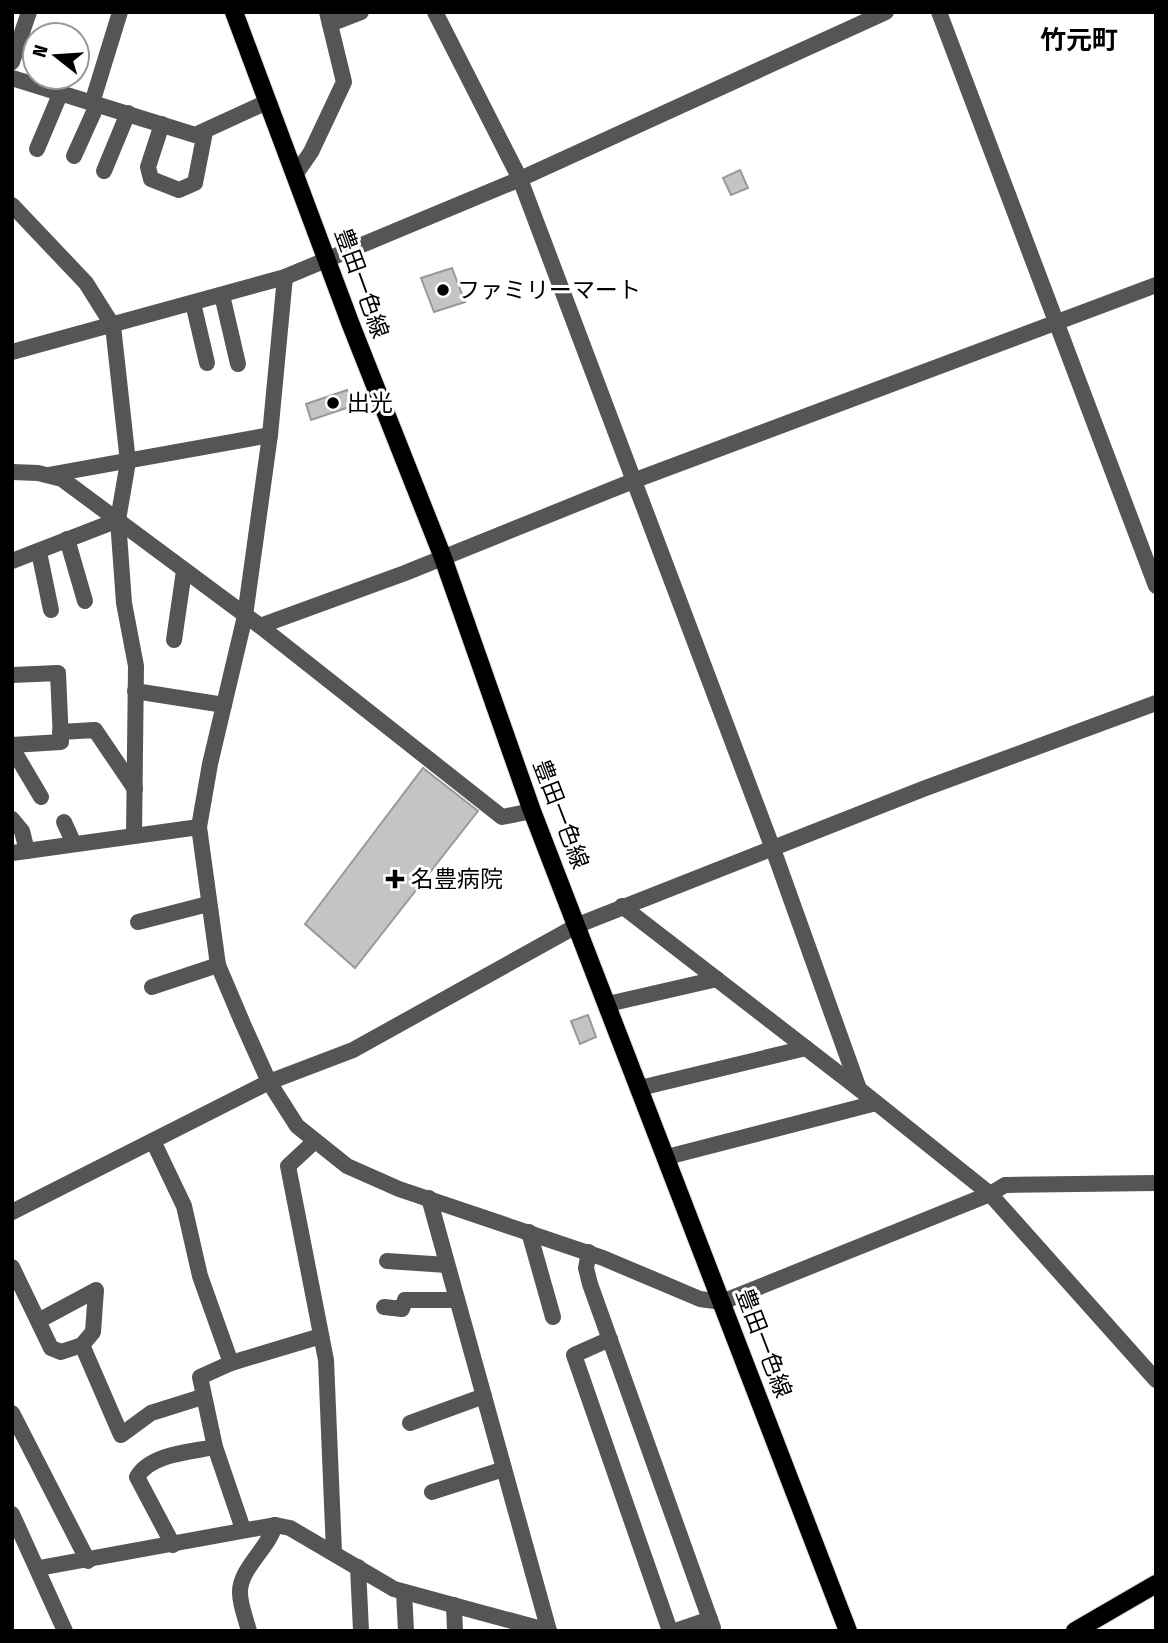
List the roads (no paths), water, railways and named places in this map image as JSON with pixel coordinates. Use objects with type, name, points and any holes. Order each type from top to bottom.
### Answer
[{"type":"main road","name":"豊田一色線","points":[[234,12],[442,555],[532,811],[848,1631]]},
{"type":"main road","points":[[1075,1631],[1156,1584]]},
{"type":"street","points":[[12,62],[29,12]]},
{"type":"street","points":[[74,156],[94,104],[120,12]]},
{"type":"street","points":[[296,175],[311,152],[344,82],[328,18],[361,12]]},
{"type":"street","points":[[435,12],[520,179],[774,849],[859,1089]]},
{"type":"street","points":[[12,352],[285,277],[328,261],[520,179],[886,12]]},
{"type":"street","points":[[939,12],[1156,586]]},
{"type":"street","points":[[12,78],[195,135],[267,102]]},
{"type":"street","points":[[37,149],[61,92]]},
{"type":"street","points":[[104,171],[128,113]]},
{"type":"street","points":[[162,124],[148,167],[151,179],[179,190],[195,183],[205,132]]},
{"type":"street","points":[[12,205],[86,283],[113,326],[128,461],[118,520],[124,603],[136,666],[135,836]]},
{"type":"street","points":[[285,277],[270,435],[245,617],[199,827],[218,965],[269,1083],[297,1126],[347,1166],[399,1189],[589,1252],[700,1299],[722,1302],[990,1194],[1004,1185],[1156,1183]]},
{"type":"street","points":[[260,626],[405,573],[442,555],[634,481],[1156,285]]},
{"type":"street","points":[[222,295],[238,364]]},
{"type":"street","points":[[193,303],[207,363]]},
{"type":"street","points":[[45,475],[270,435]]},
{"type":"street","points":[[12,472],[45,475],[62,480],[260,626],[502,817],[532,811]]},
{"type":"street","points":[[12,561],[118,520]]},
{"type":"street","points":[[67,539],[85,601]]},
{"type":"street","points":[[39,552],[51,610]]},
{"type":"street","points":[[174,640],[184,570]]},
{"type":"street","points":[[12,675],[58,673],[61,742],[12,746],[41,797]]},
{"type":"street","points":[[135,691],[224,705]]},
{"type":"street","points":[[12,1212],[269,1083],[352,1050],[578,925],[1156,703]]},
{"type":"street","points":[[60,732],[95,730],[135,789]]},
{"type":"street","points":[[12,819],[22,831],[20,852],[199,827]]},
{"type":"street","points":[[64,822],[74,844]]},
{"type":"street","points":[[138,922],[208,904]]},
{"type":"street","points":[[622,906],[876,1102],[990,1194],[1156,1380]]},
{"type":"street","points":[[152,987],[218,965]]},
{"type":"street","points":[[608,1004],[717,979]]},
{"type":"street","points":[[640,1088],[806,1048]]},
{"type":"street","points":[[667,1157],[876,1102]]},
{"type":"street","points":[[153,1141],[184,1206],[200,1276],[231,1363]]},
{"type":"street","points":[[315,1141],[288,1166],[326,1360],[334,1552]]},
{"type":"street","points":[[429,1198],[549,1631]]},
{"type":"street","points":[[529,1232],[553,1317]]},
{"type":"street","points":[[589,1252],[586,1268],[712,1624],[673,1631],[574,1355],[610,1339]]},
{"type":"street","points":[[387,1261],[447,1265]]},
{"type":"street","points":[[12,1267],[40,1320],[51,1348],[61,1352],[82,1345],[93,1332],[96,1290],[40,1320]]},
{"type":"street","points":[[384,1307],[402,1308],[405,1300],[457,1300]]},
{"type":"street","points":[[243,1529],[215,1447],[202,1397],[200,1377],[231,1363],[321,1336]]},
{"type":"street","points":[[82,1345],[121,1435],[151,1413],[202,1397]]},
{"type":"street","points":[[410,1423],[484,1396]]},
{"type":"street","points":[[12,1413],[88,1561]]},
{"type":"street","points":[[173,1545],[136,1477],[141,1470],[165,1457],[215,1447]]},
{"type":"street","points":[[432,1492],[504,1469]]},
{"type":"street","points":[[12,1514],[39,1568],[65,1631]]},
{"type":"street","points":[[249,1631],[239,1592],[243,1579],[275,1525]]},
{"type":"street","points":[[39,1568],[275,1525],[289,1528],[404,1592],[549,1631]]},
{"type":"street","points":[[358,1567],[361,1631]]},
{"type":"street","points":[[404,1592],[406,1631]]},
{"type":"street","points":[[454,1605],[455,1631]]},
{"type":"place","name":"ファミリーマート","points":[[443,290]]},
{"type":"place","name":"出光","points":[[333,403]]},
{"type":"place","name":"名豊病院","points":[[395,879]]},
{"type":"district","name":"竹元町","points":[[1079,40]]}]
